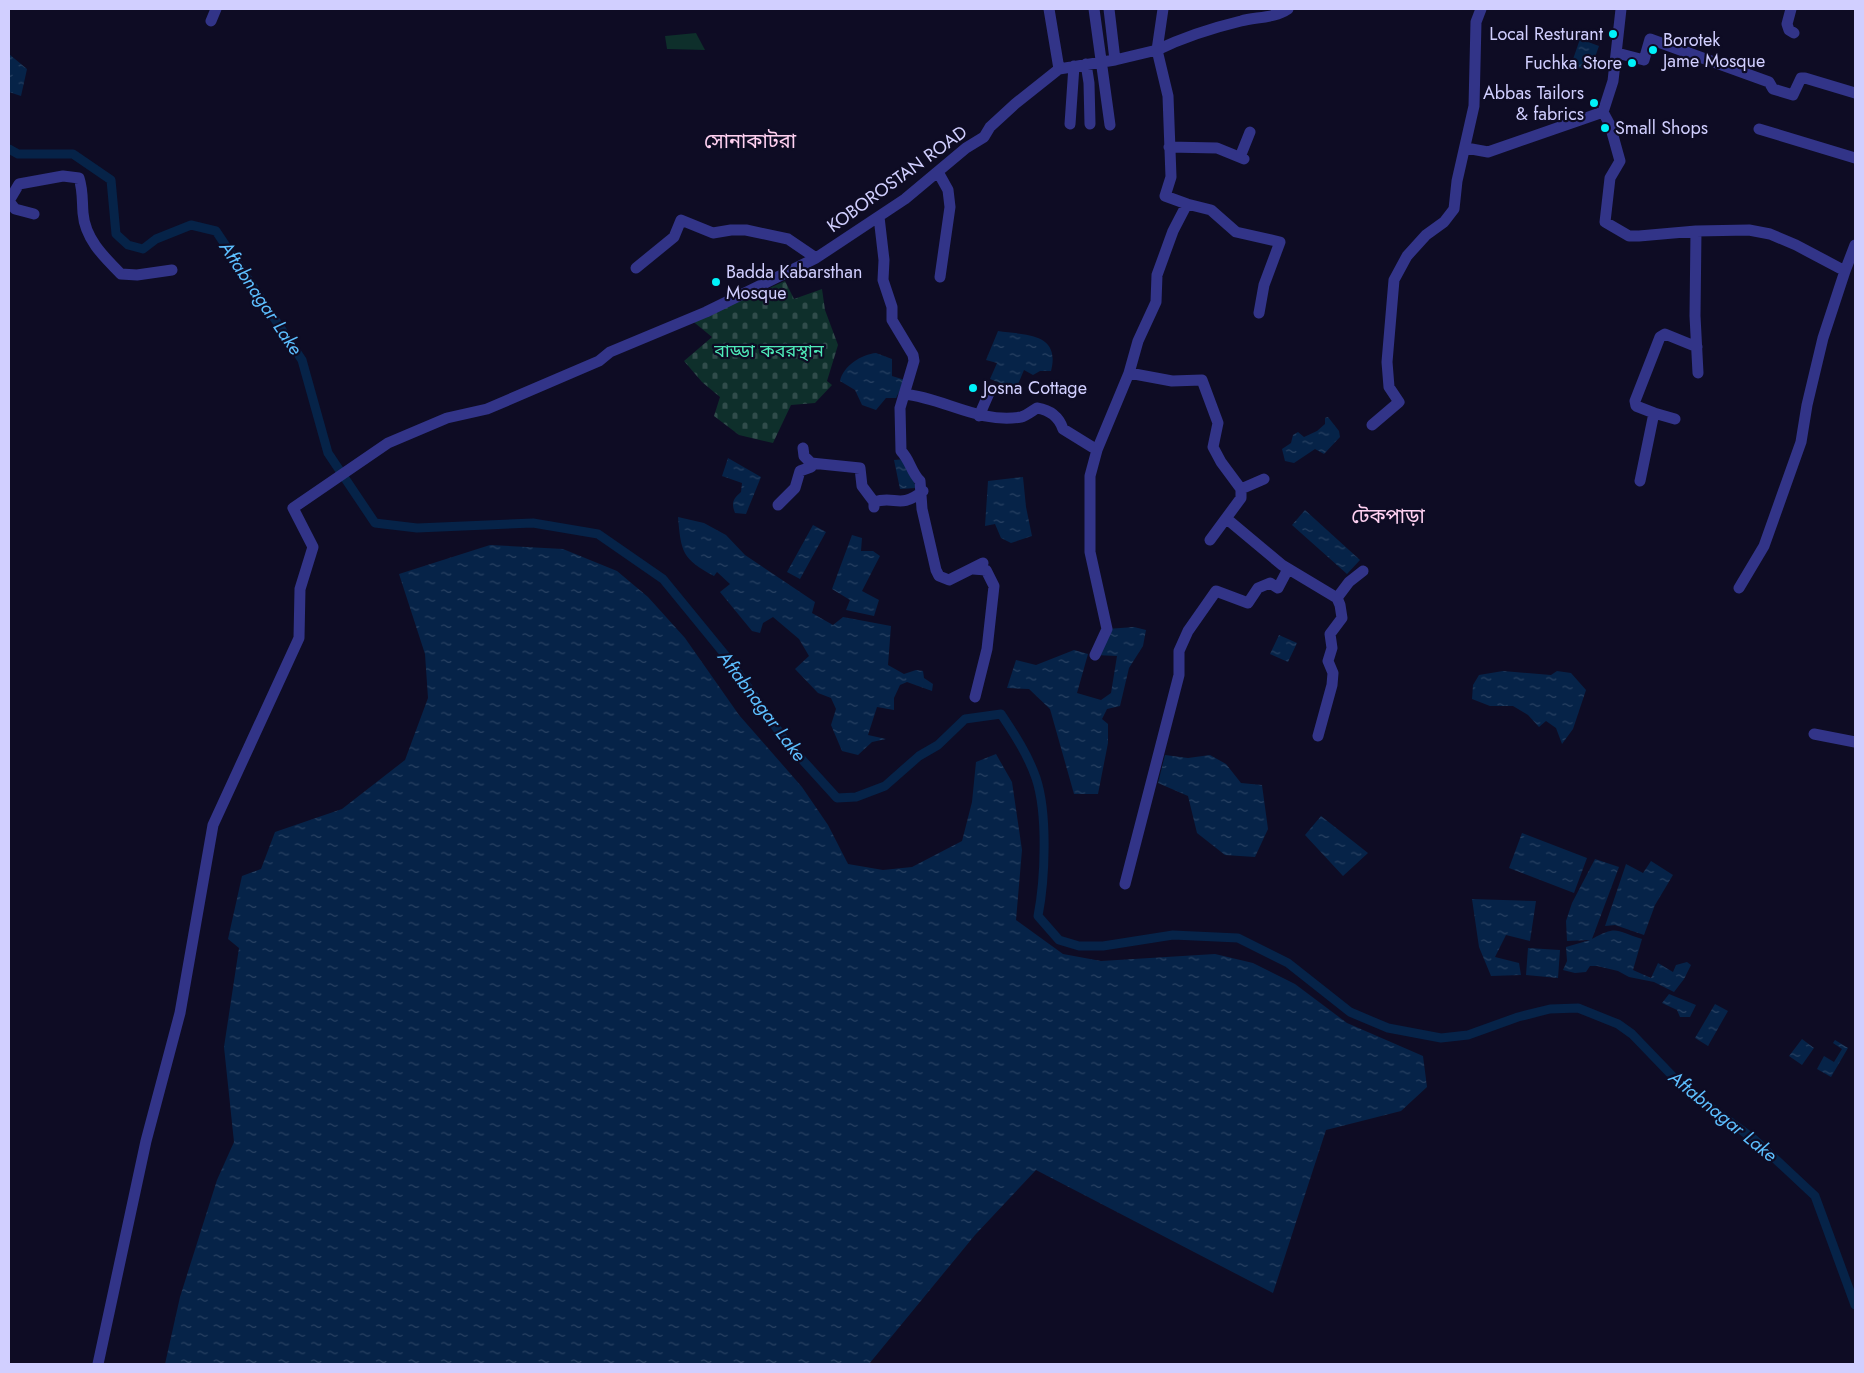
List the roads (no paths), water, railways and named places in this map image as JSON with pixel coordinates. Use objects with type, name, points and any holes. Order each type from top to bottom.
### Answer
[{"type":"street","points":[[211,21],[216,9]]},
{"type":"street","points":[[1049,9],[1059,69]]},
{"type":"street","points":[[1094,9],[1110,126]]},
{"type":"street","points":[[1109,9],[1115,60]]},
{"type":"street","points":[[1163,9],[1157,50],[1168,96],[1171,177],[1165,196],[1211,210],[1236,232],[1280,242],[1264,285],[1259,312]]},
{"type":"street","name":"KOBOROSTAN ROAD","points":[[98,1364],[146,1142],[180,1013],[213,825],[299,638],[300,590],[313,547],[293,508],[388,442],[447,418],[487,409],[599,361],[610,352],[706,312],[816,258],[879,217],[966,148],[984,137],[990,128],[1016,104],[1059,69],[1115,60],[1157,50],[1200,32],[1252,18],[1281,14],[1288,9]]},
{"type":"street","points":[[1372,425],[1399,402],[1388,387],[1387,362],[1394,280],[1406,256],[1426,235],[1444,222],[1454,208],[1457,181],[1474,106],[1476,22],[1481,9]]},
{"type":"street","points":[[1621,9],[1613,81],[1603,112],[1610,125],[1620,161],[1610,178],[1604,222],[1630,236],[1661,236],[1696,231],[1749,230],[1770,234],[1845,270]]},
{"type":"street","points":[[1791,9],[1787,24],[1789,30],[1794,33]]},
{"type":"street","points":[[1617,53],[1644,60],[1650,39],[1769,82],[1773,89],[1794,95],[1801,78],[1855,93]]},
{"type":"street","points":[[1086,64],[1089,83],[1090,124]]},
{"type":"street","points":[[1070,124],[1074,66]]},
{"type":"street","points":[[1466,148],[1488,152],[1603,112]]},
{"type":"street","points":[[1759,129],[1855,158]]},
{"type":"street","points":[[1169,146],[1217,148],[1242,158],[1250,132]]},
{"type":"street","points":[[938,172],[948,190],[950,206],[940,277]]},
{"type":"street","points":[[34,214],[15,208],[9,201],[19,184],[63,176],[78,178],[83,188],[83,215],[97,250],[121,274],[138,275],[172,270]]},
{"type":"street","points":[[1095,655],[1107,629],[1090,552],[1090,476],[1097,450],[1129,373],[1138,341],[1156,302],[1157,275],[1173,231],[1187,204]]},
{"type":"street","points":[[879,217],[884,260],[883,280],[892,307],[892,320],[913,355],[914,361],[900,408],[901,451],[908,458],[911,472],[920,481],[922,509],[939,576],[949,580],[983,563]]},
{"type":"street","points":[[636,268],[674,237],[681,220],[713,233],[746,230],[788,238],[816,258]]},
{"type":"street","points":[[1696,231],[1698,373]]},
{"type":"street","points":[[1739,588],[1764,546],[1801,442],[1807,405],[1823,338],[1845,270],[1855,246]]},
{"type":"street","points":[[1676,419],[1636,406],[1635,401],[1660,338],[1665,334],[1697,347]]},
{"type":"street","points":[[1129,373],[1172,381],[1202,380],[1218,422],[1213,447],[1221,462],[1241,489],[1241,498],[1210,540]]},
{"type":"street","points":[[979,416],[989,393]]},
{"type":"street","points":[[904,394],[928,398],[979,416],[1022,417],[1038,408],[1047,410],[1060,421],[1063,429],[1097,450]]},
{"type":"street","points":[[1640,481],[1654,412]]},
{"type":"street","points":[[803,448],[804,456],[812,463],[860,468],[862,486],[874,505],[882,499],[908,502],[922,491]]},
{"type":"street","points":[[778,505],[795,488],[800,472],[811,467],[812,463]]},
{"type":"street","points":[[1241,489],[1264,479]]},
{"type":"street","points":[[1227,519],[1288,570],[1337,598],[1343,615],[1330,634],[1332,648],[1328,661],[1333,673],[1332,684],[1318,736]]},
{"type":"street","points":[[972,569],[986,570],[994,586],[987,650],[975,697]]},
{"type":"street","points":[[1124,884],[1179,675],[1179,651],[1188,631],[1216,591],[1248,603],[1258,588],[1270,583],[1278,588],[1288,570]]},
{"type":"street","points":[[1337,598],[1349,582],[1363,571]]},
{"type":"street","points":[[1814,734],[1855,742]]},
{"type":"water","points":[[1580,39],[1599,46],[1590,71],[1571,65]]},
{"type":"water","points":[[9,54],[27,69],[21,96],[9,92]]},
{"type":"water","points":[[998,331],[1029,335],[1045,342],[1051,349],[1053,358],[1051,371],[1040,371],[1033,375],[1024,370],[1016,389],[990,379],[997,363],[986,360]]},
{"type":"water","points":[[876,353],[892,359],[892,376],[905,380],[896,398],[886,398],[876,410],[862,405],[855,390],[840,381],[845,370],[859,358]]},
{"type":"water","points":[[1328,417],[1339,431],[1340,437],[1324,454],[1315,449],[1294,463],[1285,461],[1282,449],[1291,443],[1293,435],[1298,432],[1304,437],[1317,431],[1325,424],[1325,418]]},
{"type":"water","points":[[728,458],[761,477],[746,514],[735,513],[733,506],[735,499],[741,492],[742,483],[722,476]]},
{"type":"water","points":[[906,459],[916,488],[900,489],[894,460]]},
{"type":"water","points":[[1023,477],[1026,507],[1032,536],[1011,543],[1001,538],[995,524],[985,526],[988,481]]},
{"type":"water","points":[[1305,510],[1360,560],[1347,574],[1292,525]]},
{"type":"water","points":[[678,517],[704,523],[726,535],[745,555],[815,602],[812,613],[833,625],[843,617],[891,626],[888,665],[904,674],[916,670],[923,671],[924,678],[933,684],[932,691],[907,682],[900,685],[894,698],[894,710],[877,707],[868,735],[886,739],[872,742],[858,755],[842,751],[831,725],[836,709],[831,698],[818,693],[795,669],[809,656],[799,639],[773,617],[763,623],[760,633],[752,631],[720,592],[730,584],[717,572],[714,576],[695,565],[685,553],[680,539]]},
{"type":"water","points":[[813,525],[826,532],[800,579],[787,572]]},
{"type":"water","points":[[852,535],[862,538],[861,551],[873,551],[880,556],[862,591],[879,600],[874,616],[846,610],[850,600],[832,589]]},
{"type":"water","points":[[490,545],[563,549],[617,571],[648,597],[685,638],[739,715],[802,787],[828,825],[848,864],[883,870],[912,867],[962,841],[972,802],[976,762],[996,754],[1012,782],[1022,850],[1016,920],[1063,954],[1101,961],[1215,954],[1253,963],[1295,984],[1347,1023],[1423,1056],[1427,1087],[1401,1111],[1326,1130],[1273,1293],[1036,1170],[975,1235],[869,1364],[165,1364],[180,1297],[217,1180],[234,1142],[224,1047],[239,948],[228,939],[242,876],[261,869],[275,832],[342,809],[405,760],[428,698],[425,654],[399,574]]},
{"type":"water","points":[[1134,627],[1146,630],[1143,646],[1129,668],[1120,706],[1107,709],[1102,719],[1108,724],[1108,743],[1098,794],[1074,794],[1050,709],[1029,689],[1007,688],[1016,660],[1036,665],[1074,650],[1088,654],[1077,693],[1101,700],[1111,693],[1117,656],[1095,655],[1107,629]]},
{"type":"water","points":[[1279,635],[1297,643],[1288,662],[1270,654]]},
{"type":"water","points":[[1503,671],[1551,675],[1557,671],[1571,673],[1586,690],[1573,729],[1562,744],[1556,728],[1546,721],[1539,727],[1528,715],[1513,706],[1490,706],[1472,699],[1473,685],[1479,675]]},
{"type":"water","points":[[1165,755],[1188,758],[1210,755],[1226,764],[1241,783],[1262,785],[1268,829],[1255,857],[1225,855],[1197,833],[1188,796],[1158,783]]},
{"type":"water","points":[[1321,816],[1368,853],[1343,876],[1305,835]]},
{"type":"water","points":[[1522,833],[1587,858],[1574,893],[1509,868]]},
{"type":"water","points":[[1595,859],[1619,867],[1592,939],[1607,932],[1617,931],[1642,939],[1633,970],[1651,978],[1658,963],[1673,972],[1676,965],[1687,962],[1691,965],[1684,979],[1674,992],[1654,982],[1629,977],[1618,971],[1597,966],[1590,966],[1586,972],[1575,973],[1563,970],[1567,961],[1566,947],[1590,940],[1567,941],[1566,921],[1572,903]]},
{"type":"water","points":[[1651,861],[1673,875],[1655,905],[1644,935],[1615,925],[1605,926],[1626,864],[1643,873]]},
{"type":"water","points":[[1472,899],[1536,901],[1530,941],[1506,935],[1495,957],[1519,963],[1521,975],[1491,976],[1479,947]]},
{"type":"water","points":[[1528,948],[1560,950],[1558,978],[1526,975]]},
{"type":"water","points":[[1669,994],[1696,1005],[1690,1017],[1680,1017],[1677,1010],[1662,1003]]},
{"type":"water","points":[[1715,1004],[1728,1011],[1708,1046],[1695,1038]]},
{"type":"water","points":[[1802,1039],[1814,1048],[1802,1065],[1789,1056]]},
{"type":"water","points":[[1835,1040],[1848,1048],[1831,1077],[1817,1069],[1824,1056],[1834,1062],[1842,1049],[1833,1043]]},
{"type":"waterway","name":"Aftabnagar Lake","points":[[9,149],[18,154],[73,154],[111,180],[116,234],[128,245],[143,249],[156,239],[191,225],[216,231],[302,360],[328,453],[375,523],[417,528],[533,523],[598,534],[663,579],[726,656],[787,743],[837,798],[856,797],[885,786],[919,756],[938,745],[965,719],[1001,714],[1029,761],[1040,793],[1044,828],[1044,866],[1038,916],[1059,940],[1079,946],[1103,946],[1173,935],[1238,938],[1288,963],[1350,1012],[1388,1028],[1441,1038],[1468,1035],[1518,1017],[1550,1009],[1578,1008],[1618,1024],[1632,1034],[1684,1088],[1755,1140],[1815,1196],[1855,1305]]},
{"type":"place","name":"Local Resturant","points":[[1613,34]]},
{"type":"place","name":"Borotek Jame Mosque","points":[[1653,50]]},
{"type":"place","name":"Fuchka Store","points":[[1632,63]]},
{"type":"place","name":"Abbas Tailors & fabrics","points":[[1594,103]]},
{"type":"place","name":"Small Shops","points":[[1605,128]]},
{"type":"place","name":"Badda Kabarsthan Mosque","points":[[716,282]]},
{"type":"place","name":"Josna Cottage","points":[[973,388]]},
{"type":"district","name":"সোনাকাটরা","points":[[750,141]]},
{"type":"district","name":"টেকপাড়া","points":[[1388,516]]},
{"type":"park label","name":"বাড্ডা কবরস্থান","points":[[769,351]]}]
